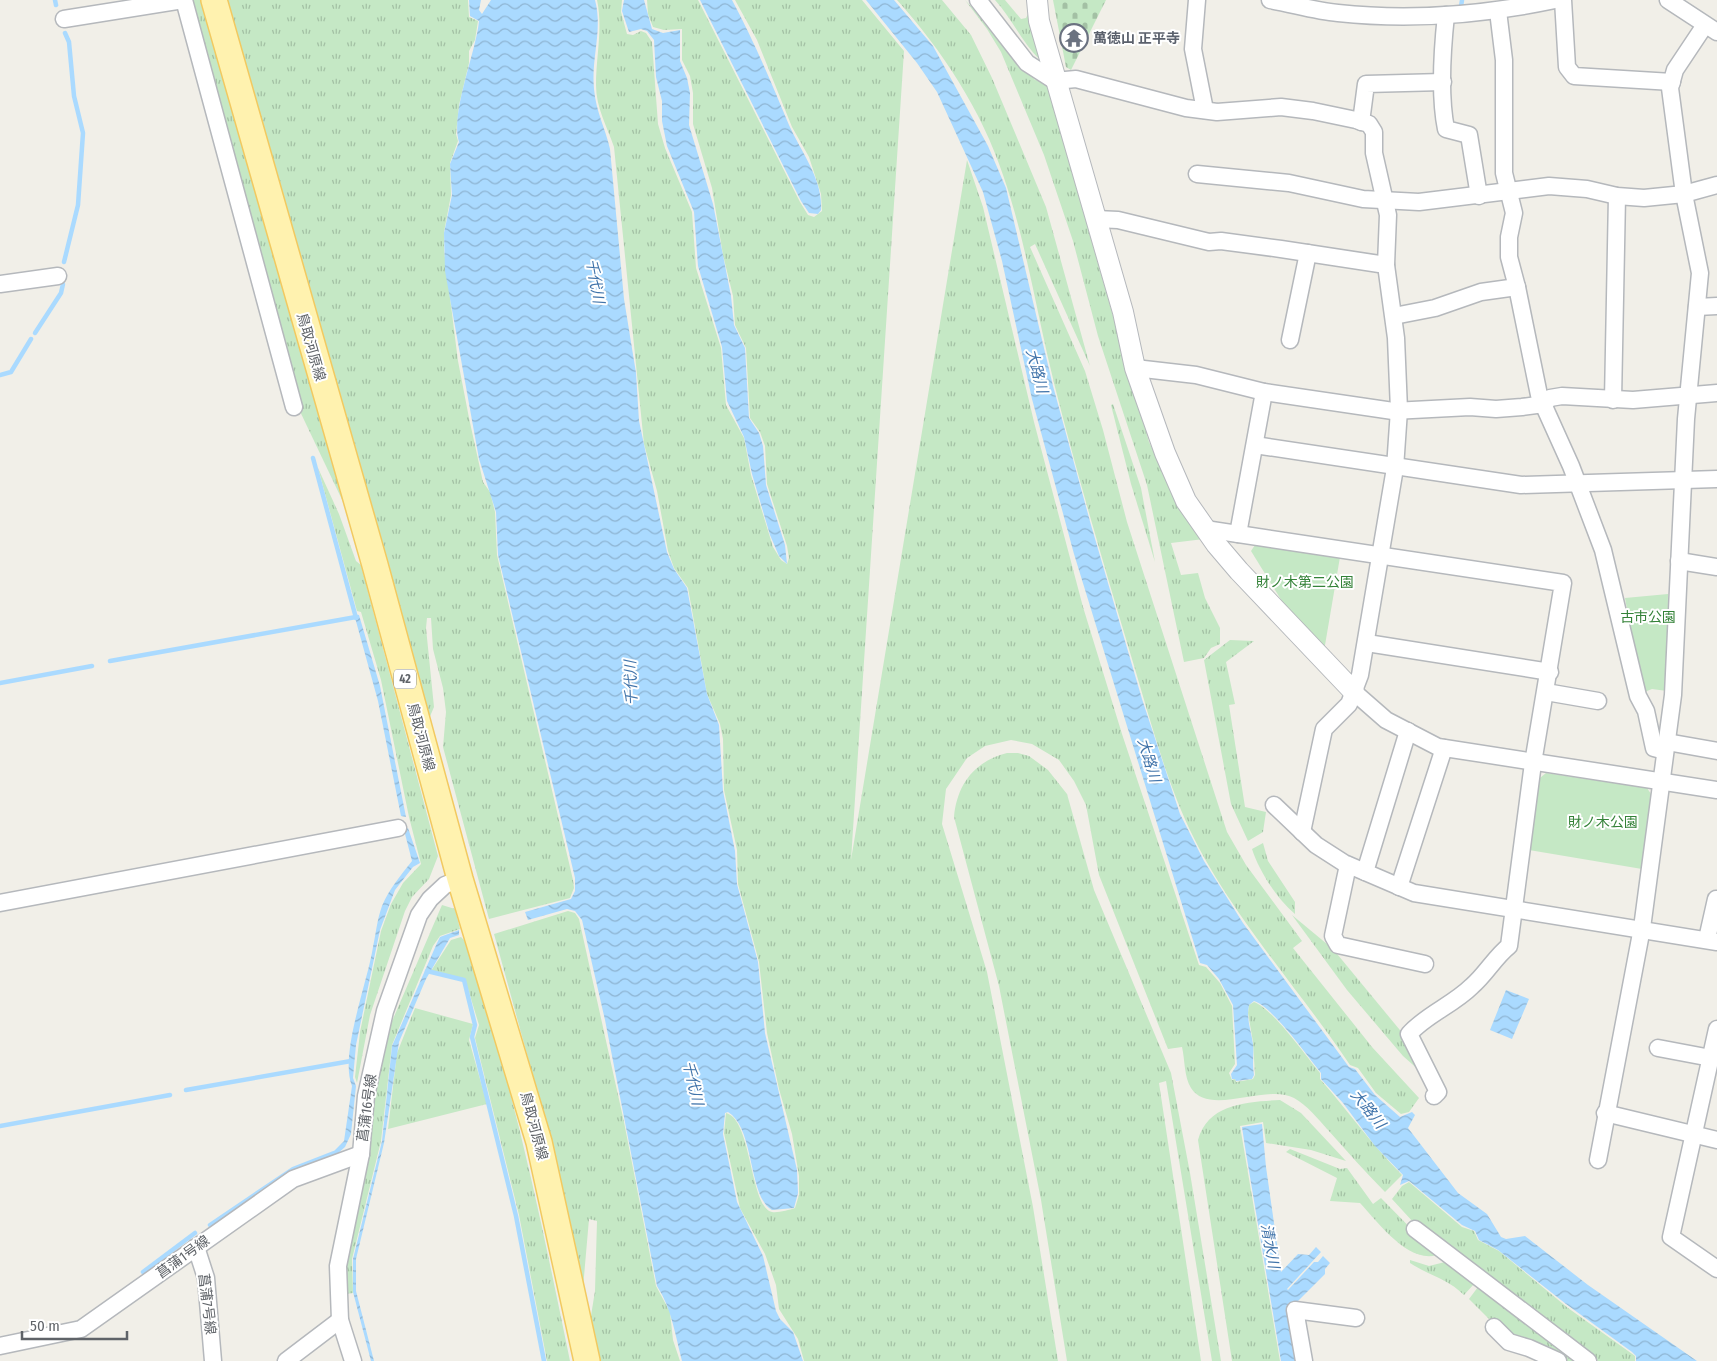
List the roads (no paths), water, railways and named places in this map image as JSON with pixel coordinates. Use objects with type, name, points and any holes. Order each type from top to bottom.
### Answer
[{"type":"main road","name":"鳥取河原線","points":[[214,0],[375,565],[460,879],[539,1142],[587,1361]]},
{"type":"street","points":[[64,18],[184,0],[294,407]]},
{"type":"street","points":[[978,0],[1027,63],[1055,81],[1076,79],[1186,108],[1217,112],[1281,107],[1313,111],[1369,124],[1374,132],[1374,153],[1388,215],[1386,265],[1394,316],[1400,410],[1395,468],[1360,676],[1349,704],[1324,729],[1302,832]]},
{"type":"street","points":[[1036,0],[1038,21],[1123,312],[1135,368],[1165,453],[1186,501],[1205,529],[1239,571],[1354,692],[1386,720],[1444,748],[1717,790]]},
{"type":"street","points":[[1197,0],[1192,49],[1205,110]]},
{"type":"street","points":[[1270,0],[1338,13],[1423,17],[1454,10],[1498,12],[1555,0]]},
{"type":"street","points":[[1563,0],[1567,67],[1574,76],[1672,82]]},
{"type":"street","points":[[1598,1160],[1605,1113],[1642,928],[1673,695],[1683,480],[1700,273],[1684,194],[1670,88],[1675,70],[1711,29],[1668,0]]},
{"type":"street","points":[[1454,10],[1443,82],[1446,130],[1469,135],[1479,196]]},
{"type":"street","points":[[1498,12],[1504,60],[1504,173],[1510,190],[1514,213],[1509,237],[1509,257],[1517,287],[1535,379],[1578,482],[1603,550],[1638,696],[1646,712],[1654,748],[1666,747],[1717,751]]},
{"type":"street","points":[[1362,122],[1366,84],[1443,82]]},
{"type":"street","points":[[1197,174],[1289,183],[1363,199],[1419,202],[1479,196],[1510,190],[1560,186],[1617,196],[1644,198],[1684,194],[1717,185]]},
{"type":"street","points":[[1613,400],[1617,196]]},
{"type":"street","points":[[1096,219],[1118,220],[1209,242],[1221,241],[1386,265]]},
{"type":"street","points":[[1290,340],[1308,253]]},
{"type":"street","points":[[0,284],[58,276]]},
{"type":"street","points":[[1394,316],[1435,308],[1481,292],[1517,287]]},
{"type":"street","points":[[1697,307],[1717,306]]},
{"type":"street","points":[[1135,368],[1196,374],[1264,392],[1400,410],[1470,407],[1496,409],[1544,404],[1550,398],[1562,396],[1613,400],[1717,394]]},
{"type":"street","points":[[1238,534],[1264,392]]},
{"type":"street","points":[[1255,445],[1395,468],[1521,485],[1717,479]]},
{"type":"street","points":[[1205,529],[1564,583],[1534,763],[1509,946],[1472,987],[1419,1023],[1409,1034],[1438,1092],[1434,1096]]},
{"type":"street","points":[[1679,561],[1717,567]]},
{"type":"street","points":[[1367,643],[1550,672]]},
{"type":"street","points":[[1546,692],[1598,701]]},
{"type":"street","points":[[1365,872],[1408,731]]},
{"type":"street","points":[[1399,887],[1444,748]]},
{"type":"street","points":[[1274,805],[1316,845],[1348,865],[1399,887],[1426,896],[1514,907],[1712,940],[1716,899]]},
{"type":"street","points":[[0,903],[398,828]]},
{"type":"street","points":[[1348,865],[1333,936],[1338,945],[1425,964]]},
{"type":"street","name":"菖蒲16号線","points":[[353,1361],[340,1320],[338,1266],[361,1154],[366,1096],[385,1011],[419,915],[430,899],[445,885],[460,879]]},
{"type":"street","points":[[1658,1048],[1715,1043],[1672,1236],[1717,1269]]},
{"type":"street","points":[[1605,1113],[1717,1140]]},
{"type":"street","name":"菖蒲1号線","points":[[0,1346],[81,1329],[293,1179],[361,1154]]},
{"type":"street","points":[[1415,1229],[1588,1361]]},
{"type":"street","name":"菖蒲7号線","points":[[196,1247],[206,1278],[213,1361]]},
{"type":"street","points":[[1304,1361],[1296,1310],[1356,1318]]},
{"type":"street","points":[[286,1361],[340,1320]]},
{"type":"street","points":[[1494,1327],[1509,1342],[1529,1348],[1558,1361]]},
{"type":"water","name":"千代川","points":[[469,0],[481,0],[479,10],[482,14],[491,0],[595,0],[598,22],[594,89],[610,149],[624,299],[636,373],[639,421],[667,552],[674,569],[687,588],[707,694],[719,725],[723,791],[735,851],[737,884],[758,962],[765,1033],[797,1170],[798,1193],[794,1208],[772,1210],[764,1203],[743,1132],[737,1120],[728,1112],[725,1113],[723,1134],[737,1202],[763,1256],[776,1311],[780,1319],[793,1332],[803,1361],[682,1361],[670,1313],[657,1286],[605,1020],[582,920],[575,911],[567,909],[528,920],[525,912],[571,899],[575,891],[575,878],[498,555],[496,512],[479,459],[445,271],[444,233],[452,195],[450,164],[459,142],[457,130],[458,116],[479,21],[470,16]]},
{"type":"water","points":[[624,0],[644,0],[652,29],[663,33],[680,30],[680,61],[687,78],[690,93],[689,125],[713,204],[731,296],[734,325],[745,348],[749,418],[759,433],[763,446],[766,485],[785,545],[787,564],[779,556],[770,535],[752,474],[744,437],[727,401],[722,347],[698,266],[694,212],[667,146],[662,121],[662,101],[656,77],[654,40],[647,31],[641,29],[629,32],[622,11]]},
{"type":"water","points":[[700,0],[732,0],[815,177],[821,199],[821,210],[818,214],[809,213],[801,201]]},
{"type":"water","name":"大路川","points":[[866,0],[894,0],[933,46],[988,146],[1006,188],[1053,386],[1142,699],[1180,814],[1204,861],[1243,923],[1349,1067],[1355,1069],[1375,1095],[1400,1117],[1412,1112],[1415,1115],[1408,1128],[1458,1193],[1487,1214],[1501,1237],[1506,1239],[1525,1236],[1588,1285],[1697,1361],[1636,1361],[1636,1356],[1632,1352],[1566,1304],[1498,1250],[1479,1240],[1475,1231],[1462,1225],[1409,1181],[1400,1185],[1403,1175],[1375,1146],[1343,1103],[1321,1079],[1321,1073],[1280,1022],[1271,1012],[1254,1001],[1249,1005],[1248,1015],[1253,1044],[1254,1075],[1252,1079],[1236,1081],[1232,1079],[1231,1074],[1237,1065],[1233,1005],[1219,979],[1207,965],[1200,963],[1074,554],[1032,399],[1002,261],[983,192],[937,92],[917,63]]},
{"type":"water","points":[[354,614],[359,615],[380,686],[406,817],[401,816],[378,701]]},
{"type":"water","points":[[408,828],[420,863],[413,867],[395,890],[380,930],[356,1045],[353,1078],[356,1086],[351,1134],[345,1147],[335,1156],[329,1156],[344,1141],[352,1086],[349,1073],[349,1056],[380,911],[392,888],[412,861],[404,830]]},
{"type":"water","points":[[459,930],[459,935],[450,938],[426,979],[399,1042],[384,1143],[356,1259],[356,1291],[374,1361],[371,1361],[353,1292],[353,1259],[382,1141],[392,1046],[440,937]]},
{"type":"water","points":[[1506,990],[1529,999],[1512,1039],[1490,1030]]},
{"type":"water","name":"清水川","points":[[1262,1124],[1266,1167],[1281,1272],[1298,1254],[1309,1255],[1316,1247],[1321,1252],[1287,1289],[1314,1262],[1318,1262],[1323,1256],[1330,1263],[1325,1269],[1325,1274],[1291,1308],[1301,1361],[1281,1361],[1245,1147],[1242,1127]]},
{"type":"waterway","points":[[55,0],[56,5]]},
{"type":"waterway","points":[[1461,7],[1462,0]]},
{"type":"waterway","points":[[64,262],[78,205],[83,133],[74,96],[69,42],[65,33]]},
{"type":"waterway","points":[[35,333],[61,293],[63,284]]},
{"type":"waterway","points":[[0,375],[11,372],[31,339]]},
{"type":"waterway","points":[[313,458],[356,618]]},
{"type":"waterway","points":[[110,661],[356,617]]},
{"type":"waterway","points":[[0,683],[92,666]]},
{"type":"waterway","points":[[427,971],[464,980],[475,1025],[472,1037],[516,1216],[544,1361]]},
{"type":"waterway","points":[[186,1090],[351,1061]]},
{"type":"waterway","points":[[0,1126],[170,1095]]},
{"type":"waterway","points":[[210,1225],[293,1169],[334,1153]]},
{"type":"waterway","points":[[143,1272],[195,1233]]},
{"type":"place","name":"萬徳山 正平寺","points":[[1074,38]]},
{"type":"park label","name":"財ノ木第二公園","points":[[1305,582]]},
{"type":"park label","name":"古市公園","points":[[1648,617]]},
{"type":"park label","name":"財ノ木公園","points":[[1603,822]]}]
